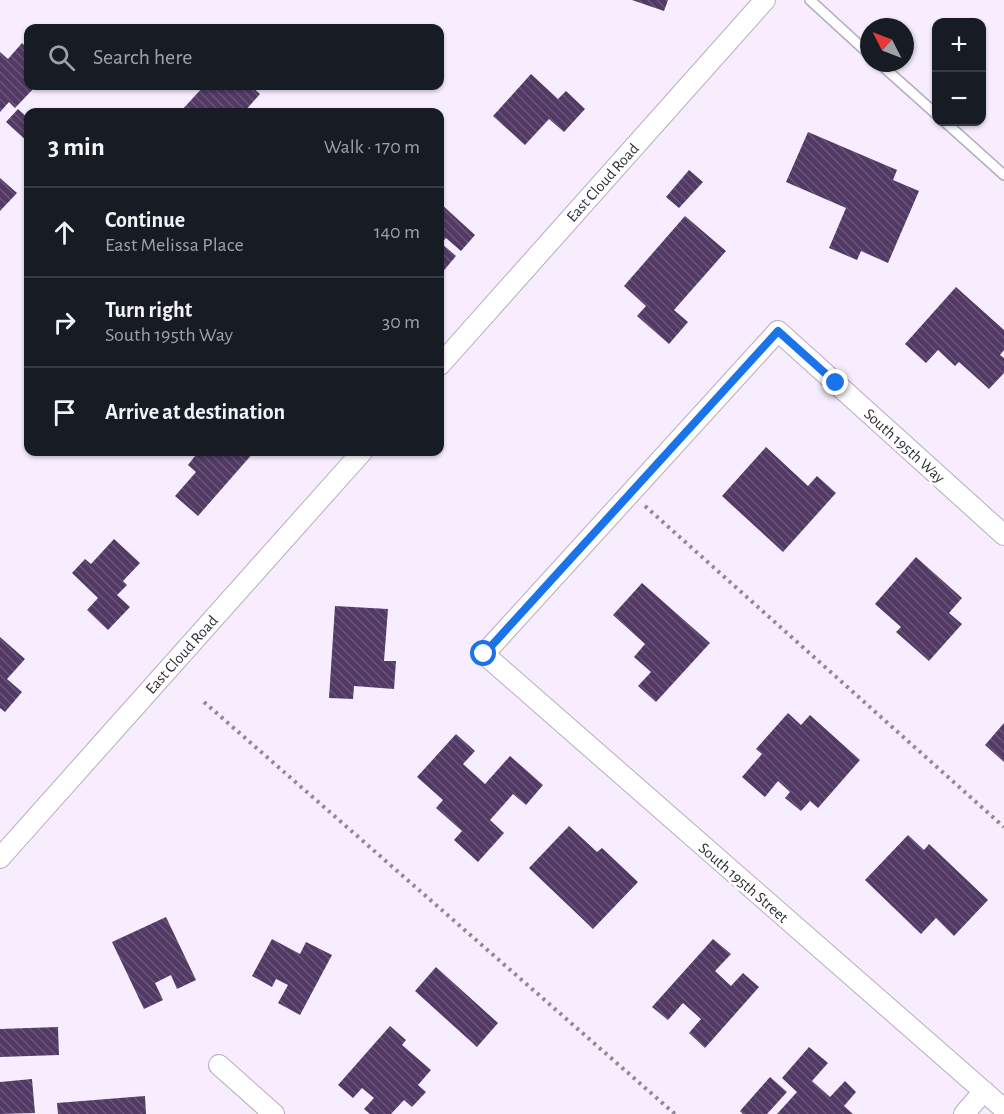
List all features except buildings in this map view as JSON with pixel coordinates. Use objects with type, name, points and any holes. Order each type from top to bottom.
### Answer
[{"type":"street","name":"East Cloud Road","points":[[444,361],[765,0]]},
{"type":"street","name":"South 195th Way","points":[[631,494],[778,331],[1004,535]]},
{"type":"street","name":"East Cloud Road","points":[[0,858],[358,456]]},
{"type":"street","name":"South 195th Street","points":[[631,494],[484,654],[1004,1109]]},
{"type":"street","points":[[219,1065],[274,1114]]},
{"type":"street","points":[[964,1114],[984,1091]]},
{"type":"lane","points":[[810,0],[860,46]]},
{"type":"lane","points":[[889,72],[932,110]]},
{"type":"lane","points":[[949,126],[1004,175]]},
{"type":"path","points":[[631,494],[1004,827]]},
{"type":"path","points":[[204,702],[675,1114]]},
{"type":"route","points":[[484,654],[778,331],[836,383]]}]
